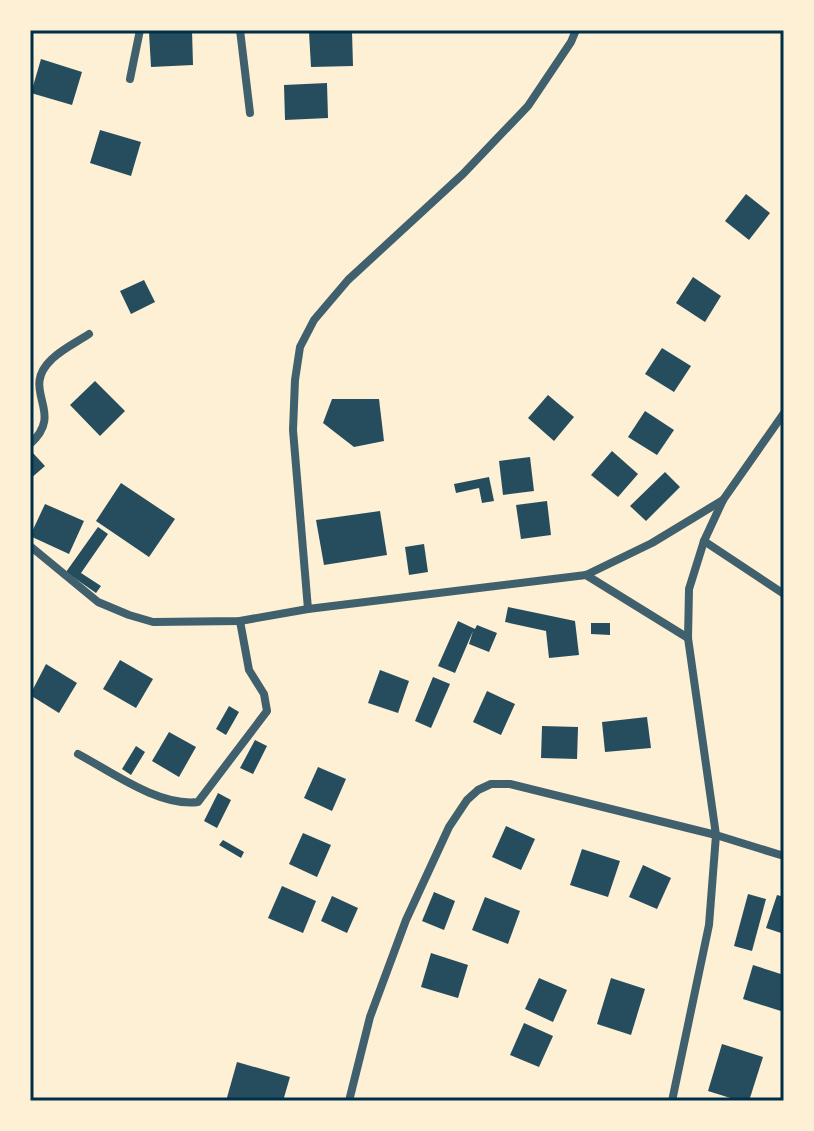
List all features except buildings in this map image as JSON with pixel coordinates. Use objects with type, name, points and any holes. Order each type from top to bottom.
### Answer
[{"type":"street","points":[[130,79],[140,30]]},
{"type":"street","points":[[240,30],[250,113]]},
{"type":"street","points":[[308,609],[293,430],[300,347],[314,320],[348,280],[463,174],[528,106],[576,30]]},
{"type":"street","points":[[30,444],[42,434],[45,425],[46,416],[38,385],[44,370],[51,359],[89,334]]},
{"type":"street","points":[[672,1101],[709,925],[716,835],[688,638],[689,589],[704,541],[723,500],[784,413]]},
{"type":"street","points":[[30,546],[98,602],[129,615],[153,622],[240,621],[308,609],[586,575],[652,543],[723,500]]},
{"type":"street","points":[[704,541],[784,594]]},
{"type":"street","points":[[586,575],[688,638]]},
{"type":"street","points":[[78,754],[162,798],[182,804],[198,802],[267,711],[264,694],[249,670],[240,621]]},
{"type":"street","points":[[349,1101],[370,1017],[406,920],[449,827],[467,800],[478,790],[491,784],[510,784],[716,835],[784,856]]}]
